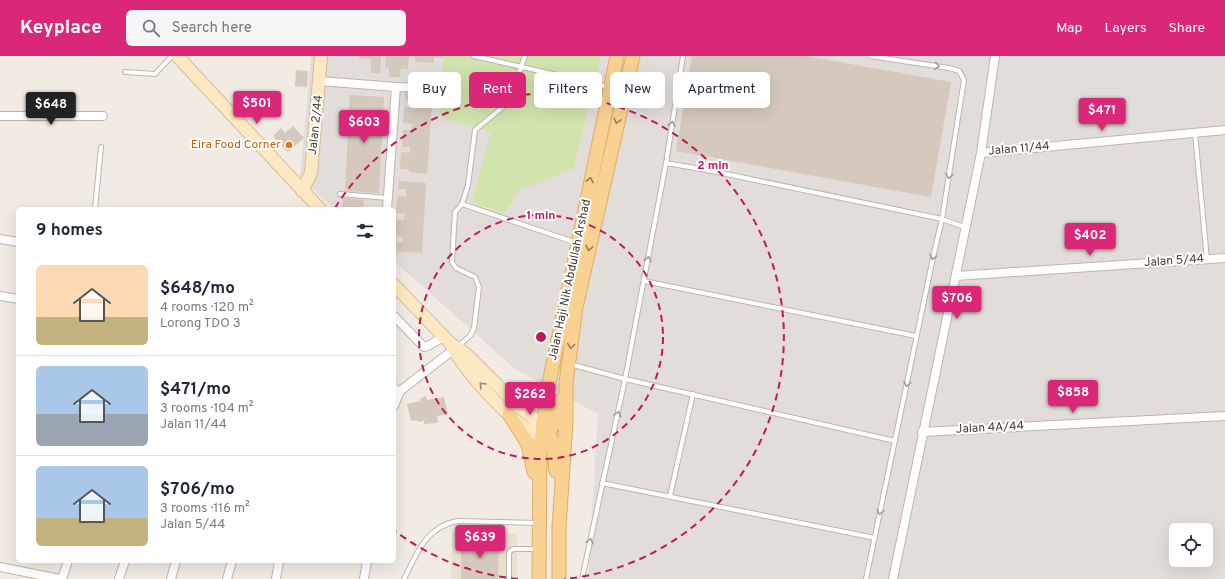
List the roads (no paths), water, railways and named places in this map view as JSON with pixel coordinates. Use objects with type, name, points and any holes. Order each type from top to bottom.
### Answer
[{"type":"main road","points":[[177,56],[318,207]]},
{"type":"main road","name":"Jalan 2/44","points":[[302,191],[311,173],[321,56]]},
{"type":"main road","name":"Jalan Haji Nik Abdullah Arshad","points":[[613,72],[617,56]]},
{"type":"main road","name":"Jalan Haji Nik Abdullah Arshad","points":[[559,579],[560,527],[566,423],[566,383],[576,307],[633,56]]},
{"type":"main road","name":"Jalan Haji Nik Abdullah Arshad","points":[[539,579],[539,501],[548,388],[610,87]]},
{"type":"main road","points":[[396,287],[451,344],[478,364],[544,431],[554,450],[560,527]]},
{"type":"main road","points":[[451,344],[470,372],[509,414],[525,428],[544,431]]},
{"type":"main road","points":[[544,431],[556,417],[566,383]]},
{"type":"main road","points":[[511,399],[531,399],[548,388]]},
{"type":"main road","points":[[509,414],[528,444],[539,501]]},
{"type":"street","points":[[893,579],[922,432],[956,276],[964,227],[981,153],[995,56]]},
{"type":"street","points":[[320,81],[408,87]]},
{"type":"street","points":[[387,207],[396,87]]},
{"type":"street","points":[[0,116],[103,116]]},
{"type":"street","name":"Jalan 11/44","points":[[981,153],[1225,130]]},
{"type":"street","points":[[0,239],[16,242]]},
{"type":"street","name":"Jalan 5/44","points":[[956,276],[1225,258]]},
{"type":"street","points":[[0,296],[16,299]]},
{"type":"street","points":[[396,318],[424,347],[451,344]]},
{"type":"street","points":[[397,388],[451,344]]},
{"type":"street","name":"Jalan 4A/44","points":[[922,432],[1225,416]]},
{"type":"street","points":[[0,567],[61,579],[67,563]]},
{"type":"street","points":[[119,579],[124,563]]},
{"type":"street","points":[[171,579],[175,563]]},
{"type":"street","points":[[227,579],[231,563]]},
{"type":"street","points":[[276,579],[279,563]]},
{"type":"street","points":[[364,579],[368,563]]},
{"type":"lane","points":[[124,72],[155,74],[172,56]]},
{"type":"lane","points":[[474,56],[610,87]]},
{"type":"lane","points":[[451,344],[473,331],[479,287],[475,277],[456,268],[452,262],[454,214],[457,208],[462,204],[468,185],[475,130],[508,104],[525,56]]},
{"type":"lane","points":[[582,579],[625,379],[644,281],[666,163],[683,56]]},
{"type":"lane","points":[[866,579],[916,336],[942,219],[964,80],[959,71],[949,68],[870,56]]},
{"type":"lane","points":[[1195,133],[1207,259]]},
{"type":"lane","points":[[95,207],[101,147]]},
{"type":"lane","points":[[666,163],[712,171],[942,219],[964,227]]},
{"type":"lane","points":[[340,194],[388,198]]},
{"type":"lane","points":[[462,204],[577,243]]},
{"type":"lane","points":[[644,281],[916,336]]},
{"type":"lane","points":[[568,364],[625,379],[895,441]]},
{"type":"lane","points":[[670,496],[693,394]]},
{"type":"lane","points":[[602,483],[875,538]]},
{"type":"lane","points":[[404,579],[420,546],[428,535],[449,523],[457,521],[539,524]]},
{"type":"lane","points":[[509,579],[509,552],[513,549],[539,549]]},
{"type":"place","name":"Eira Food Corner","points":[[289,145]]}]
